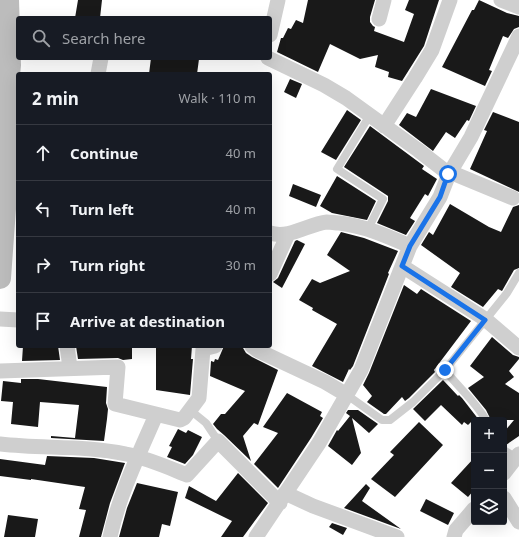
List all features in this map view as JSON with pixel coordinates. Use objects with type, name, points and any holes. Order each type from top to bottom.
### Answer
[{"type":"main road","points":[[0,278],[13,167],[7,94],[13,28],[8,0]]},
{"type":"street","points":[[272,26],[278,0]]},
{"type":"street","points":[[379,19],[384,0]]},
{"type":"street","points":[[384,126],[432,50],[450,0]]},
{"type":"street","points":[[501,0],[519,7]]},
{"type":"street","points":[[256,537],[319,442],[361,370],[410,246],[440,197],[449,173],[471,137],[519,36]]},
{"type":"street","points":[[98,72],[101,60]]},
{"type":"street","points":[[272,60],[324,85],[346,98],[449,173],[512,198]]},
{"type":"street","points":[[272,234],[277,235],[288,234],[327,222],[347,224],[368,229],[410,246]]},
{"type":"street","points":[[272,270],[288,234]]},
{"type":"street","points":[[402,266],[485,320],[519,348]]},
{"type":"street","points":[[0,319],[16,320]]},
{"type":"street","points":[[67,348],[70,368]]},
{"type":"street","points":[[0,371],[118,367],[115,404],[180,420],[184,418],[199,398],[204,349],[208,348]]},
{"type":"street","points":[[255,348],[325,382],[347,395]]},
{"type":"street","points":[[110,537],[114,520],[156,415]]},
{"type":"street","points":[[0,444],[80,448],[125,454],[138,457],[187,475],[218,441],[282,498],[327,511],[397,537]]},
{"type":"street","points":[[507,466],[513,454]]},
{"type":"street","points":[[507,503],[519,522]]},
{"type":"street","points":[[454,537],[456,530],[471,512]]},
{"type":"lane","points":[[368,229],[383,199],[337,169],[370,115]]},
{"type":"lane","points":[[347,395],[382,420],[390,420],[413,402],[445,370],[507,293],[519,273]]},
{"type":"lane","points":[[445,370],[476,405],[484,417]]},
{"type":"lane","points":[[190,410],[206,423],[218,441]]},
{"type":"building","points":[[78,0],[102,0],[100,16],[75,16]]},
{"type":"building","points":[[308,0],[375,0],[370,17],[370,22],[375,27],[374,31],[404,42],[414,14],[405,10],[409,0],[439,0],[424,46],[402,81],[388,77],[389,72],[375,67],[378,55],[360,59],[330,44],[318,72],[277,52],[281,38],[283,38],[288,28],[291,29],[296,20],[303,23]]},
{"type":"building","points":[[479,0],[507,13],[519,16],[519,27],[514,29],[508,38],[503,36],[489,70],[492,71],[485,86],[442,67],[472,10],[474,10]]},
{"type":"building","points":[[151,60],[199,60],[197,72],[149,72]]},
{"type":"building","points":[[290,79],[302,84],[296,98],[284,92]]},
{"type":"building","points":[[431,89],[476,106],[469,121],[467,120],[455,138],[446,132],[433,151],[399,125],[407,113],[416,117]]},
{"type":"building","points":[[347,110],[361,120],[336,160],[321,152]]},
{"type":"building","points":[[493,112],[519,122],[519,192],[470,169],[487,131],[484,130]]},
{"type":"building","points":[[370,126],[424,166],[422,169],[437,179],[428,196],[425,194],[410,218],[415,221],[406,235],[377,223],[388,201],[388,196],[344,167]]},
{"type":"building","points":[[337,176],[376,201],[367,220],[332,213],[320,206]]},
{"type":"building","points":[[293,184],[321,195],[316,207],[289,196]]},
{"type":"building","points":[[450,204],[489,227],[501,232],[513,207],[519,205],[519,268],[514,270],[502,291],[498,289],[483,307],[451,287],[460,273],[421,245],[429,232],[433,235]]},
{"type":"building","points":[[341,232],[364,238],[398,251],[388,273],[389,274],[353,366],[350,370],[349,369],[343,382],[312,366],[337,324],[312,310],[313,308],[299,300],[312,279],[320,283],[350,271],[327,255]]},
{"type":"building","points":[[297,240],[305,244],[282,288],[273,282],[278,278],[295,241]]},
{"type":"building","points":[[404,285],[417,294],[421,289],[471,321],[434,370],[435,372],[409,398],[405,401],[402,397],[386,414],[384,414],[367,402],[372,396],[363,385]]},
{"type":"building","points":[[492,337],[513,355],[519,357],[509,371],[514,377],[505,384],[519,393],[519,436],[507,444],[507,428],[514,420],[507,420],[507,417],[490,417],[486,410],[468,388],[484,377],[470,366]]},
{"type":"building","points":[[23,348],[58,348],[60,360],[22,361]]},
{"type":"building","points":[[76,348],[132,348],[132,359],[78,359]]},
{"type":"building","points":[[156,348],[192,348],[191,359],[193,359],[190,395],[156,390]]},
{"type":"building","points":[[223,348],[243,348],[246,353],[252,357],[278,370],[258,425],[254,423],[243,436],[251,461],[213,424],[221,414],[225,414],[245,391],[210,376],[211,361],[214,362],[215,359],[218,360]]},
{"type":"building","points":[[21,379],[38,379],[107,387],[106,403],[108,409],[104,441],[51,438],[51,436],[75,438],[79,405],[40,402],[38,427],[11,424],[13,402],[1,401],[3,381],[21,383]]},
{"type":"building","points":[[443,380],[458,396],[459,395],[462,398],[477,417],[471,417],[471,422],[468,425],[464,422],[462,425],[441,405],[425,421],[413,409]]},
{"type":"building","points":[[287,393],[322,412],[320,416],[323,418],[278,488],[254,464],[278,433],[263,427]]},
{"type":"building","points":[[348,410],[358,410],[378,424],[369,433],[352,418],[361,453],[352,465],[328,446],[337,430],[338,431],[350,416],[346,413]]},
{"type":"building","points":[[419,422],[443,445],[395,497],[371,479],[394,455],[390,452]]},
{"type":"building","points":[[178,429],[186,433],[188,430],[202,437],[193,455],[185,464],[167,457],[172,447],[169,446]]},
{"type":"building","points":[[47,456],[94,458],[125,463],[110,503],[101,537],[79,537],[86,510],[79,509],[85,487],[0,476],[0,459],[45,465]]},
{"type":"building","points":[[471,461],[471,494],[468,497],[451,483]]},
{"type":"building","points":[[238,473],[268,503],[243,537],[221,537],[232,521],[185,498],[189,486],[216,501]]},
{"type":"building","points":[[137,483],[178,492],[170,526],[162,524],[159,537],[119,537],[127,508]]},
{"type":"building","points":[[366,484],[370,488],[362,501],[401,529],[344,508]]},
{"type":"building","points":[[426,499],[454,513],[448,525],[420,511]]},
{"type":"building","points":[[8,515],[38,519],[35,537],[4,537]]},
{"type":"building","points":[[332,523],[347,528],[343,535],[329,527]]},
{"type":"route","points":[[445,370],[485,320],[402,266],[410,246],[440,197],[448,174]]}]
